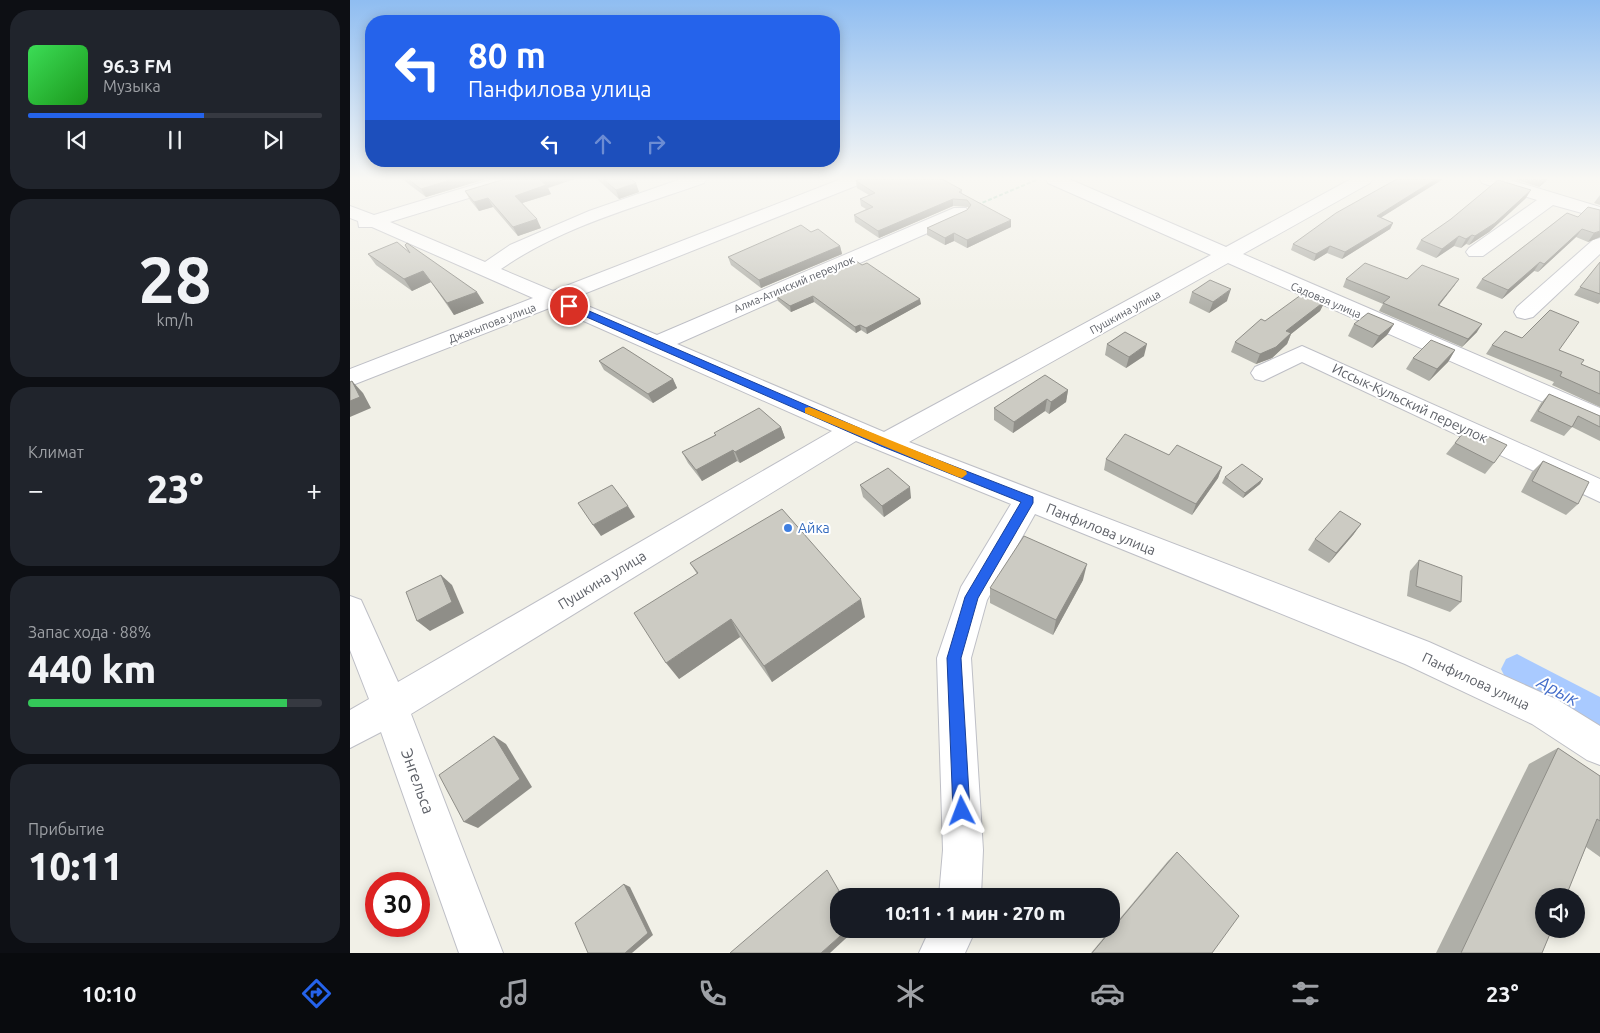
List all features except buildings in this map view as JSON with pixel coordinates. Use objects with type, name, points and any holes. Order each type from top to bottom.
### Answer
[{"type":"street","name":"Панфилова улица","points":[[367,223],[486,270],[885,443],[1417,653],[1545,712],[1600,747]]},
{"type":"street","points":[[486,270],[516,249],[576,223]]},
{"type":"street","name":"Джакыпова улица","points":[[350,378],[744,223]]},
{"type":"street","name":"Алма-Атинский переулок","points":[[656,344],[934,223]]},
{"type":"street","name":"Садовая улица","points":[[1153,223],[1600,418]]},
{"type":"street","name":"Пушкина улица","points":[[885,443],[1284,223]]},
{"type":"street","points":[[1476,252],[1516,223]]},
{"type":"street","points":[[1525,312],[1600,244]]},
{"type":"street","name":"Иссык-Кульский переулок","points":[[1263,372],[1302,353],[1600,491]]},
{"type":"street","name":"Пушкина улица","points":[[350,730],[854,430]]},
{"type":"street","points":[[961,888],[963,850],[954,658],[972,597],[1028,500]]},
{"type":"street","name":"Энгельса","points":[[350,610],[390,706],[481,953]]},
{"type":"street","points":[[941,953],[949,938]]},
{"type":"waterway","name":"Арык","points":[[1517,669],[1600,714]]},
{"type":"slow traffic","points":[[809,410],[962,474]]},
{"type":"place","name":"Айка","points":[[788,528]]},
{"type":"route","points":[[569,306],[885,443],[1028,500],[972,597],[954,658],[962,811]]}]
